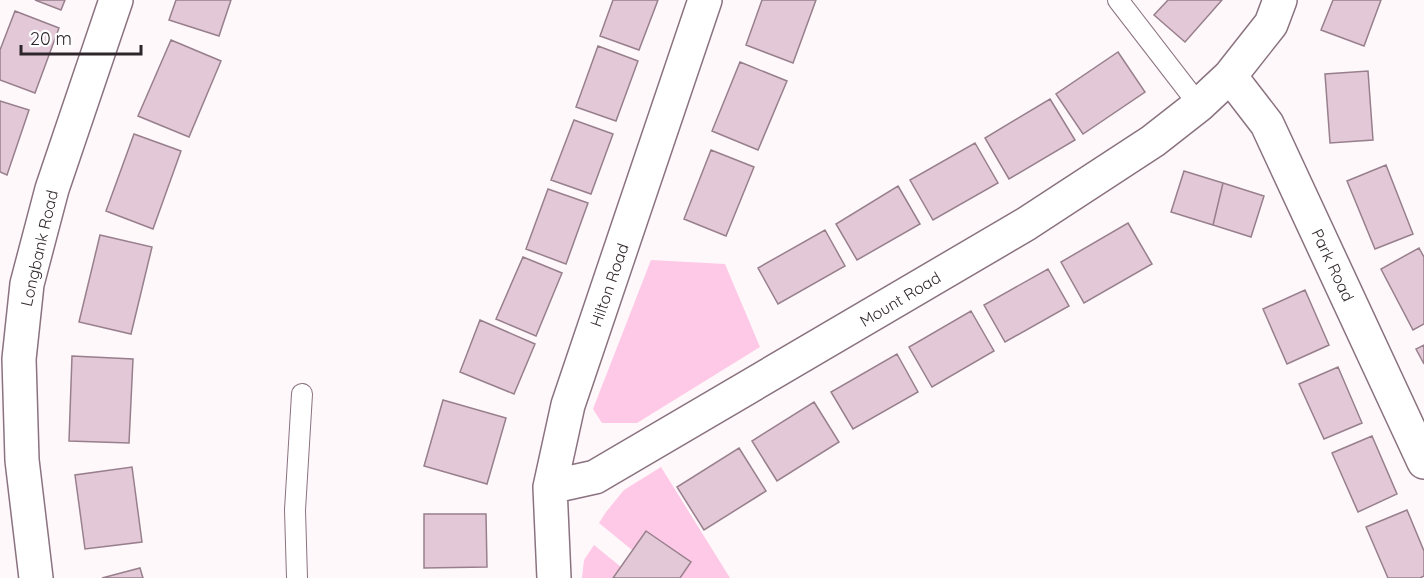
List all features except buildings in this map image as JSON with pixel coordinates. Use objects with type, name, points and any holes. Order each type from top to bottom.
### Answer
[{"type":"street","name":"Longbank Road","points":[[36,578],[9,358],[52,189],[116,0]]},
{"type":"street","name":"Hilton Road","points":[[554,578],[550,487],[568,405],[705,0]]},
{"type":"street","name":"Mount Road","points":[[550,487],[595,477],[1026,224],[1153,141],[1230,76],[1271,24],[1280,0]]},
{"type":"street","name":"Park Road","points":[[1230,76],[1267,124],[1424,462]]},
{"type":"lane","points":[[1119,0],[1198,105]]},
{"type":"lane","points":[[297,578],[296,510],[302,394]]},
{"type":"shaded area","points":[[651,260],[725,264],[760,347],[637,423],[602,423],[593,409]]},
{"type":"shaded area","points":[[661,467],[730,578],[680,578],[691,562],[646,531],[632,550],[599,523],[624,490]]},
{"type":"shaded area","points":[[594,545],[621,567],[613,578],[582,578],[584,560]]}]
